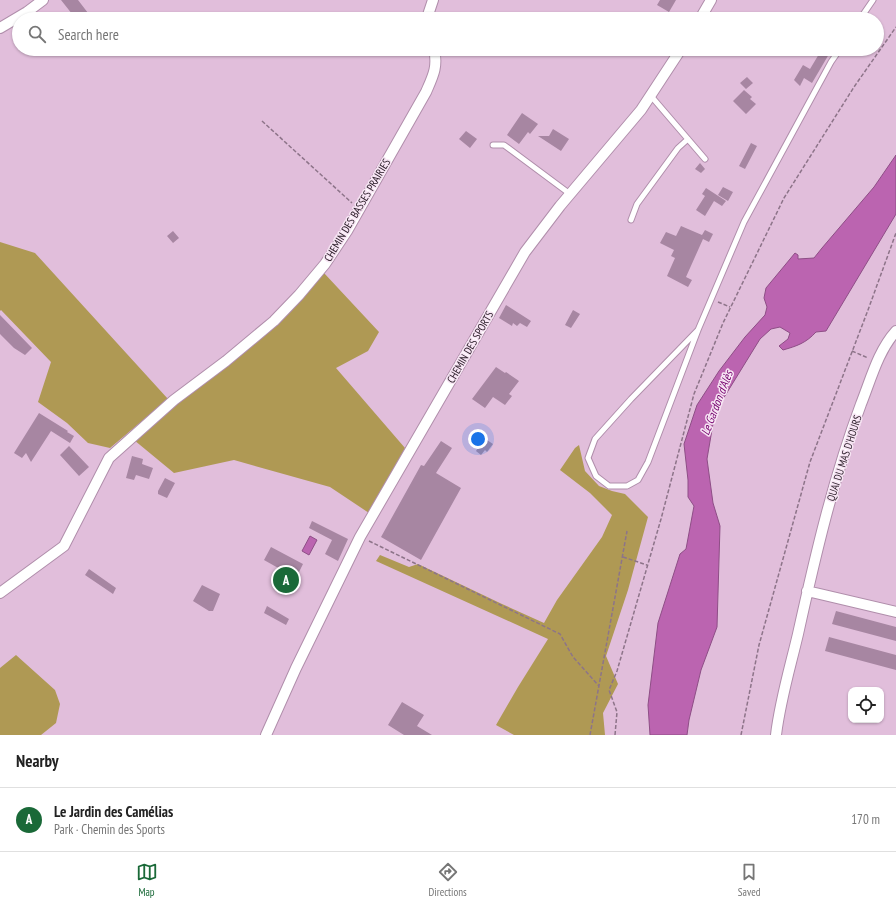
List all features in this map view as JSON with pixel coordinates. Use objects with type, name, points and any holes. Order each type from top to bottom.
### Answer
[{"type":"street","points":[[27,12],[43,0]]},
{"type":"street","points":[[429,12],[433,0]]},
{"type":"street","points":[[704,12],[711,0]]},
{"type":"street","points":[[0,28],[12,21]]},
{"type":"street","name":"CHEMIN DES BASSES PRAIRIES","points":[[0,593],[64,546],[110,458],[130,438],[174,400],[226,361],[274,321],[299,295],[325,264],[360,209],[426,92],[435,72],[435,56]]},
{"type":"street","name":"CHEMIN DES SPORTS","points":[[266,735],[296,668],[360,537],[525,252],[570,194],[641,110],[677,56]]},
{"type":"street","name":"QUAI DU MAS D'HOURS","points":[[776,735],[807,591],[830,498],[856,419],[877,362],[887,341],[896,331]]},
{"type":"street","points":[[807,591],[896,612]]},
{"type":"lane","points":[[865,12],[873,0]]},
{"type":"lane","points":[[698,330],[631,399],[595,439],[588,458],[596,476],[610,486],[627,486],[638,480],[648,462],[698,330],[744,222],[827,68],[835,56]]},
{"type":"lane","points":[[651,96],[705,159]]},
{"type":"lane","points":[[631,220],[637,204],[678,148],[688,139]]},
{"type":"lane","points":[[493,145],[504,145],[570,194]]},
{"type":"path","points":[[884,44],[896,27]]},
{"type":"path","points":[[615,735],[617,712],[609,690],[617,671],[648,565],[694,394],[722,323],[784,198],[854,87],[876,56]]},
{"type":"path","points":[[262,121],[328,182],[360,209]]},
{"type":"path","points":[[741,735],[759,645],[808,469],[896,233]]},
{"type":"path","points":[[711,298],[730,307]]},
{"type":"path","points":[[852,351],[877,362]]},
{"type":"path","points":[[590,735],[627,531]]},
{"type":"path","points":[[360,537],[560,634],[573,657],[599,686]]},
{"type":"path","points":[[622,557],[648,565]]},
{"type":"shaded area","points":[[0,242],[35,253],[168,399],[110,448],[88,443],[67,423],[38,402],[51,362],[1,310],[0,311]]},
{"type":"shaded area","points":[[324,273],[379,332],[368,351],[336,368],[405,448],[369,513],[330,487],[234,460],[174,473],[134,440]]},
{"type":"shaded area","points":[[579,445],[585,471],[599,486],[625,494],[648,517],[628,590],[606,656],[618,684],[603,713],[605,735],[514,735],[496,725],[548,639],[376,561],[380,555],[409,567],[418,564],[544,623],[557,600],[602,537],[612,515],[590,493],[560,470],[575,448]]},
{"type":"shaded area","points":[[16,655],[55,690],[60,704],[56,723],[41,735],[0,735],[0,668]]},
{"type":"water","name":"Le Gardon d'Alès","points":[[896,155],[896,214],[826,331],[816,332],[801,344],[783,350],[779,346],[788,339],[790,333],[780,327],[771,329],[760,339],[715,412],[707,459],[713,503],[720,526],[717,627],[701,670],[689,720],[687,735],[650,735],[648,705],[658,623],[680,554],[686,549],[694,506],[688,497],[688,480],[684,444],[697,405],[719,371],[745,337],[765,315],[767,307],[764,298],[766,288],[795,253],[798,255],[798,259],[814,258],[874,187]]},
{"type":"water","points":[[310,536],[317,540],[309,555],[302,551]]},
{"type":"building","points":[[61,0],[78,0],[87,12],[70,12]]},
{"type":"building","points":[[660,0],[676,0],[669,12],[657,5]]},
{"type":"building","points":[[818,56],[828,56],[812,83],[804,78],[800,86],[794,80],[803,65],[810,69]]},
{"type":"building","points":[[747,77],[753,83],[746,89],[740,83]]},
{"type":"building","points":[[744,90],[752,97],[750,99],[756,104],[746,114],[733,101]]},
{"type":"building","points":[[522,113],[538,124],[530,134],[528,132],[519,144],[507,135]]},
{"type":"building","points":[[553,129],[569,139],[561,151],[538,136],[549,136]]},
{"type":"building","points":[[466,131],[477,139],[470,148],[459,139]]},
{"type":"building","points":[[751,143],[757,146],[745,169],[739,166]]},
{"type":"building","points":[[700,163],[705,169],[701,173],[695,169]]},
{"type":"building","points":[[723,187],[733,192],[728,201],[718,195]]},
{"type":"building","points":[[706,188],[726,201],[722,206],[714,201],[705,216],[696,210],[705,196],[702,194]]},
{"type":"building","points":[[681,226],[702,235],[705,230],[713,234],[709,242],[703,239],[686,277],[692,280],[688,287],[667,276],[675,258],[671,256],[674,250],[660,243],[666,232],[676,236]]},
{"type":"building","points":[[173,231],[179,238],[173,243],[167,236]]},
{"type":"building","points":[[506,305],[531,321],[527,327],[520,323],[517,326],[513,323],[512,326],[499,318]]},
{"type":"building","points":[[573,310],[580,314],[571,328],[565,325]]},
{"type":"building","points":[[0,315],[32,348],[25,355],[14,348],[0,334]]},
{"type":"building","points":[[496,367],[519,381],[509,394],[512,396],[505,405],[493,397],[485,408],[472,399]]},
{"type":"building","points":[[39,413],[74,436],[70,443],[51,431],[31,462],[26,453],[22,458],[14,453]]},
{"type":"building","points":[[484,438],[493,444],[487,452],[485,450],[481,455],[476,451]]},
{"type":"building","points":[[441,441],[452,448],[436,473],[461,488],[421,560],[381,537],[421,465],[424,466]]},
{"type":"building","points":[[69,446],[89,467],[79,476],[60,455]]},
{"type":"building","points":[[132,456],[143,459],[142,464],[153,468],[149,479],[136,475],[134,480],[126,478]]},
{"type":"building","points":[[165,478],[175,483],[167,498],[158,494],[158,491]]},
{"type":"building","points":[[312,521],[348,539],[338,561],[325,554],[332,540],[309,528]]},
{"type":"building","points":[[271,547],[303,564],[296,578],[264,560]]},
{"type":"building","points":[[89,569],[116,588],[113,594],[85,575]]},
{"type":"building","points":[[202,585],[220,594],[213,611],[209,611],[193,601]]},
{"type":"building","points":[[267,606],[289,619],[286,625],[264,613]]},
{"type":"building","points":[[836,611],[896,627],[896,641],[832,624]]},
{"type":"building","points":[[829,637],[896,655],[896,670],[825,651]]},
{"type":"building","points":[[402,702],[424,715],[417,726],[432,735],[404,735],[388,725]]},
{"type":"place","name":"Le Jardin des Camélias","points":[[286,580]]}]
